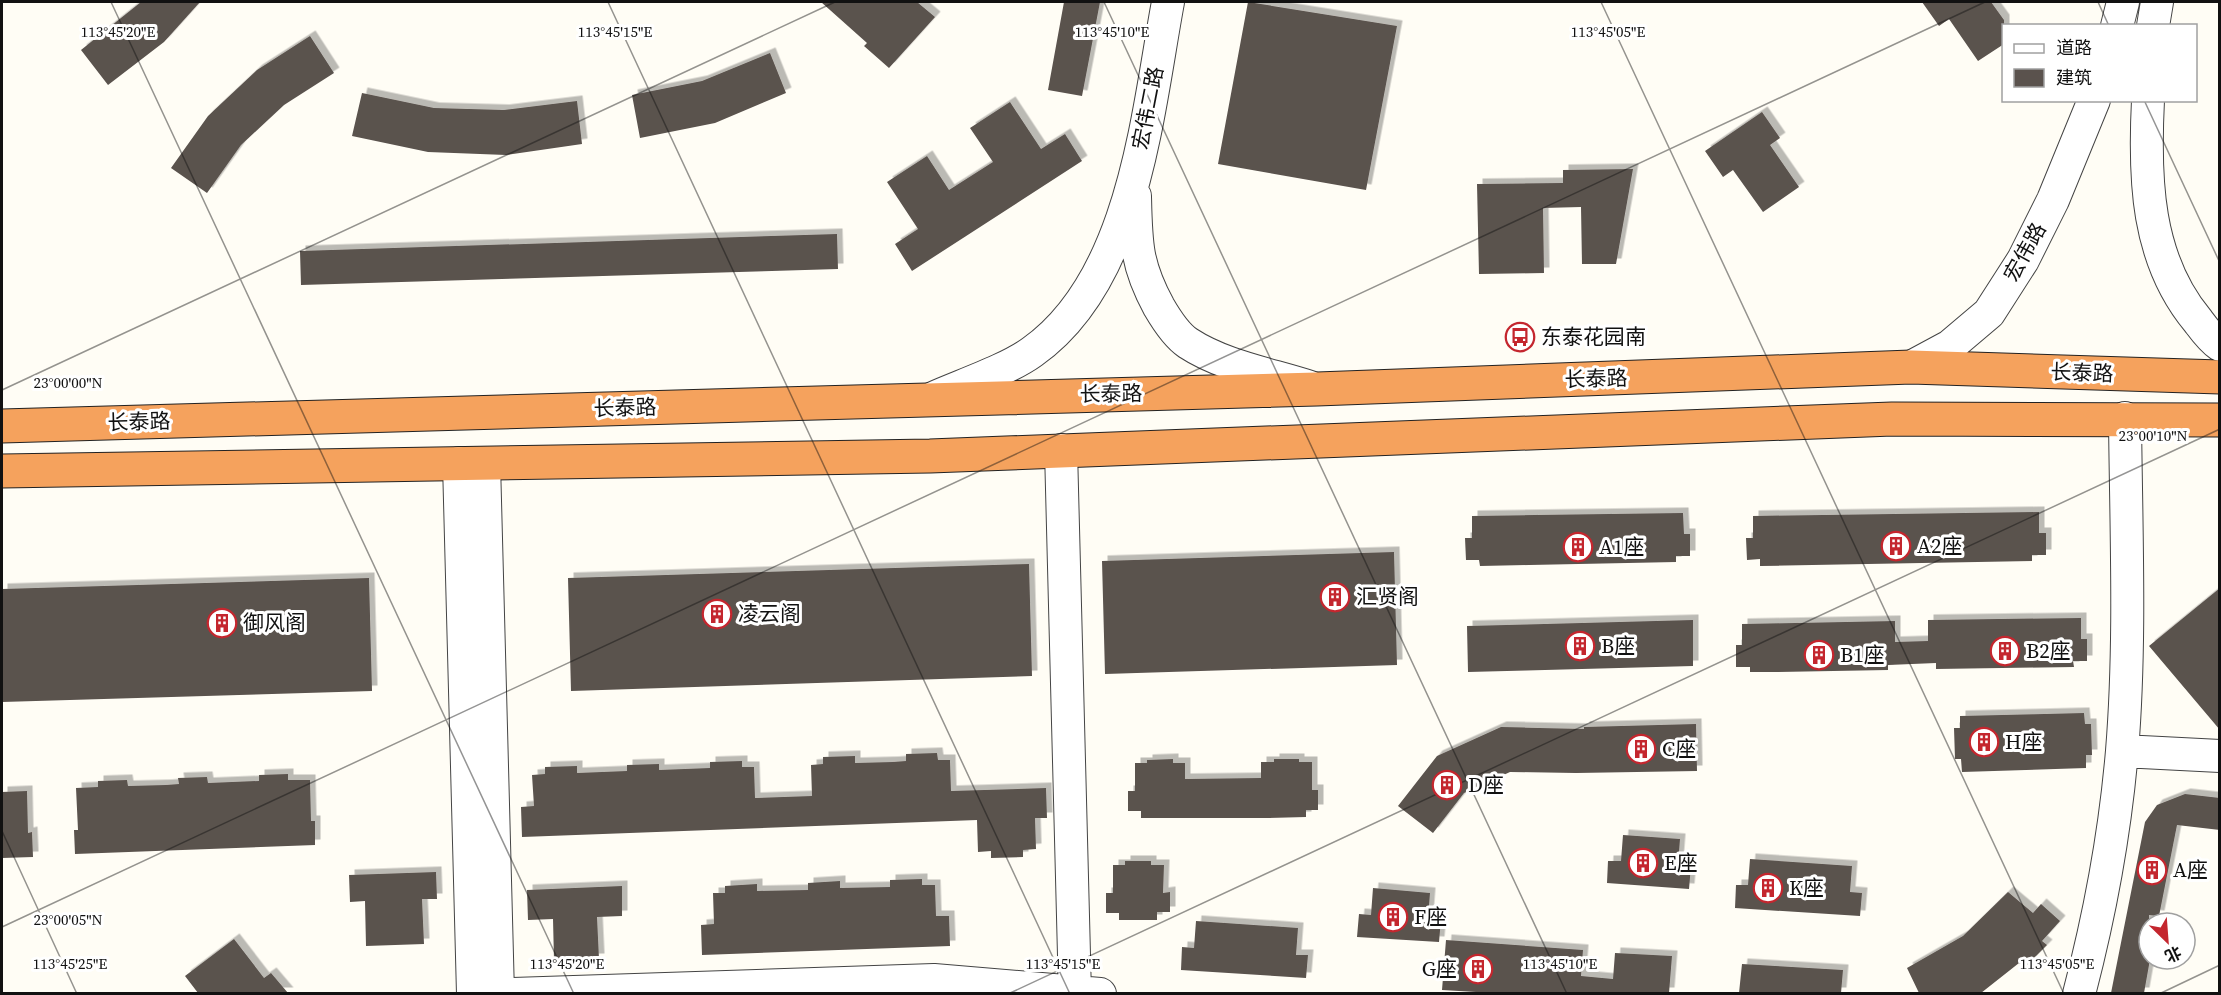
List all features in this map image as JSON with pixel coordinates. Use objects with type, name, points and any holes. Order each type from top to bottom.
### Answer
[{"type":"highway","name":"长泰路","points":[[2,426],[933,398],[1317,389],[1911,367],[2220,377]]},
{"type":"highway","name":"长泰路","points":[[2,471],[930,456],[1892,419],[2220,420]]},
{"type":"street","name":"宏伟二路","points":[[1135,180],[1168,2]]},
{"type":"street","points":[[2118,24],[2123,2]]},
{"type":"street","points":[[2153,24],[2157,2]]},
{"type":"street","name":"宏伟路","points":[[1911,367],[1950,346],[1989,313],[2023,260],[2054,200],[2093,102]]},
{"type":"street","points":[[2148,102],[2146,142],[2150,208],[2162,260],[2179,299],[2220,345]]},
{"type":"street","points":[[1135,180],[1136,243],[1144,280],[1166,319],[1186,342],[1214,356],[1317,389]]},
{"type":"street","points":[[933,398],[1030,354],[1058,331],[1080,305],[1101,271],[1135,180]]},
{"type":"street","points":[[2079,993],[2105,880],[2122,751],[2126,687],[2125,418]]},
{"type":"street","points":[[513,993],[934,980],[1083,993],[1061,450]]},
{"type":"street","points":[[472,463],[473,993]]},
{"type":"street","points":[[472,463],[498,993]]},
{"type":"street","points":[[2122,751],[2220,756]]},
{"type":"building","points":[[141,2],[200,2],[164,42],[108,85],[81,50]]},
{"type":"building","points":[[821,2],[917,2],[935,17],[889,68],[864,46],[867,43]]},
{"type":"building","points":[[1064,2],[1100,2],[1082,96],[1048,90]]},
{"type":"building","points":[[1248,2],[1397,26],[1366,190],[1218,164]]},
{"type":"building","points":[[1922,2],[1991,2],[2004,20],[2002,45],[1978,61],[1949,19],[1939,26]]},
{"type":"building","points":[[310,36],[334,73],[284,105],[241,145],[207,193],[171,168],[208,116],[257,70]]},
{"type":"building","points":[[770,53],[786,93],[715,123],[640,138],[632,95],[702,81]]},
{"type":"building","points":[[362,93],[434,108],[504,110],[577,101],[582,144],[506,155],[428,152],[352,136]]},
{"type":"building","points":[[1010,102],[1041,149],[1065,134],[1082,161],[912,271],[895,244],[918,229],[887,182],[927,156],[949,190],[993,162],[970,128]]},
{"type":"building","points":[[1762,112],[1780,138],[1770,145],[1799,187],[1763,212],[1733,170],[1723,177],[1705,151]]},
{"type":"building","points":[[1633,169],[1616,264],[1582,264],[1581,207],[1543,208],[1544,273],[1479,274],[1477,184],[1563,183],[1563,170]]},
{"type":"building","points":[[837,234],[838,269],[301,285],[300,251]]},
{"type":"building","name":"A2座","points":[[2039,512],[2039,533],[2046,533],[2046,555],[2032,555],[2032,561],[1760,566],[1760,559],[1747,560],[1746,538],[1753,538],[1753,516]]},
{"type":"building","name":"A1座","points":[[1683,513],[1684,534],[1690,534],[1690,556],[1676,556],[1676,562],[1480,566],[1479,560],[1466,560],[1465,538],[1472,538],[1472,516]]},
{"type":"building","points":[[1394,552],[1397,665],[1105,674],[1102,561]]},
{"type":"building","points":[[1029,564],[1032,676],[571,691],[568,578]]},
{"type":"building","points":[[369,578],[372,691],[2,702],[2,589]]},
{"type":"building","points":[[2220,588],[2220,730],[2149,646]]},
{"type":"building","points":[[2081,618],[2081,639],[2087,639],[2087,661],[2073,661],[2074,667],[1936,669],[1936,663],[1888,665],[1888,670],[1750,672],[1750,667],[1736,667],[1736,645],[1742,645],[1742,624],[1895,621],[1895,642],[1928,641],[1928,620]]},
{"type":"building","name":"B座","points":[[1693,620],[1693,666],[1468,672],[1467,626]]},
{"type":"building","points":[[2084,713],[2085,724],[2091,724],[2092,755],[2086,755],[2086,768],[1962,772],[1961,759],[1955,759],[1954,728],[1960,728],[1960,716]]},
{"type":"building","points":[[1696,724],[1697,771],[1510,772],[1464,793],[1433,833],[1398,806],[1437,756],[1501,727],[1584,729],[1584,727]]},
{"type":"building","points":[[937,753],[938,760],[950,760],[951,791],[1046,788],[1047,818],[1035,818],[1036,849],[1023,850],[1023,857],[991,858],[991,851],[978,852],[977,820],[522,837],[521,807],[534,806],[532,775],[545,774],[545,767],[577,766],[577,773],[627,771],[627,765],[659,764],[659,770],[710,768],[710,762],[742,761],[742,767],[754,767],[755,798],[812,796],[811,765],[823,764],[823,757],[855,756],[855,763],[893,762],[906,761],[906,754]]},
{"type":"building","points":[[1173,759],[1173,763],[1185,763],[1185,779],[1261,778],[1261,762],[1274,762],[1274,759],[1299,759],[1299,762],[1312,762],[1312,790],[1318,790],[1318,810],[1306,810],[1306,817],[1268,818],[1141,818],[1141,811],[1128,811],[1128,791],[1135,791],[1135,763]]},
{"type":"building","points":[[288,774],[288,780],[310,780],[311,821],[315,821],[315,845],[75,854],[74,830],[78,830],[76,788],[98,787],[98,781],[127,780],[128,786],[166,785],[179,784],[178,778],[207,777],[208,783],[259,781],[259,775]]},
{"type":"building","points":[[27,791],[28,833],[32,832],[33,857],[2,858],[2,792]]},
{"type":"building","name":"A座","points":[[2185,794],[2220,798],[2220,830],[2177,825],[2160,911],[2137,911],[2137,971],[2148,971],[2144,993],[2111,993],[2145,822],[2157,805]]},
{"type":"building","name":"E座","points":[[1623,835],[1680,839],[1678,865],[1691,866],[1689,889],[1607,883],[1608,861],[1621,861]]},
{"type":"building","name":"K座","points":[[1750,859],[1852,866],[1850,892],[1862,893],[1860,916],[1735,908],[1736,885],[1748,885]]},
{"type":"building","points":[[1125,861],[1151,861],[1151,865],[1164,865],[1163,893],[1170,892],[1170,912],[1157,912],[1157,920],[1119,920],[1119,913],[1106,913],[1106,893],[1113,893],[1113,865],[1125,865]]},
{"type":"building","points":[[436,872],[437,899],[422,899],[424,944],[366,946],[365,901],[350,902],[349,875]]},
{"type":"building","points":[[922,879],[922,885],[935,885],[936,916],[949,916],[950,946],[702,955],[701,925],[714,924],[713,893],[725,893],[725,886],[757,884],[757,891],[808,890],[808,883],[840,881],[840,888],[890,887],[890,880]]},
{"type":"building","points":[[622,886],[622,916],[597,917],[599,959],[554,960],[553,919],[528,920],[527,890]]},
{"type":"building","name":"F座","points":[[1373,888],[1430,893],[1428,919],[1441,919],[1439,942],[1357,937],[1359,914],[1371,915]]},
{"type":"building","points":[[2008,892],[2033,913],[2041,904],[2060,921],[2042,941],[2047,945],[2024,968],[2019,963],[1981,993],[1919,993],[1907,968],[1963,936]]},
{"type":"building","points":[[1196,921],[1298,928],[1296,955],[1308,955],[1306,978],[1181,970],[1182,947],[1194,948]]},
{"type":"building","points":[[234,939],[264,978],[271,973],[288,993],[198,993],[185,976]]},
{"type":"building","name":"G座","points":[[1446,940],[1583,950],[1581,976],[1613,979],[1615,953],[1672,956],[1669,993],[1493,993],[1442,990]]},
{"type":"building","points":[[1742,964],[1843,970],[1841,993],[1739,993]]},
{"type":"place","name":"东泰花园南","points":[[1520,337]]},
{"type":"place","name":"A2座","points":[[1896,546]]},
{"type":"place","name":"A1座","points":[[1578,547]]},
{"type":"place","name":"汇贤阁","points":[[1335,597]]},
{"type":"place","name":"凌云阁","points":[[717,614]]},
{"type":"place","name":"御风阁","points":[[222,623]]},
{"type":"place","name":"B座","points":[[1580,646]]},
{"type":"place","name":"B2座","points":[[2005,651]]},
{"type":"place","name":"B1座","points":[[1819,655]]},
{"type":"place","name":"H座","points":[[1984,742]]},
{"type":"place","name":"C座","points":[[1641,749]]},
{"type":"place","name":"D座","points":[[1447,785]]},
{"type":"place","name":"E座","points":[[1643,863]]},
{"type":"place","name":"A座","points":[[2152,870]]},
{"type":"place","name":"K座","points":[[1768,888]]},
{"type":"place","name":"F座","points":[[1393,917]]},
{"type":"place","name":"G座","points":[[1478,969]]}]
